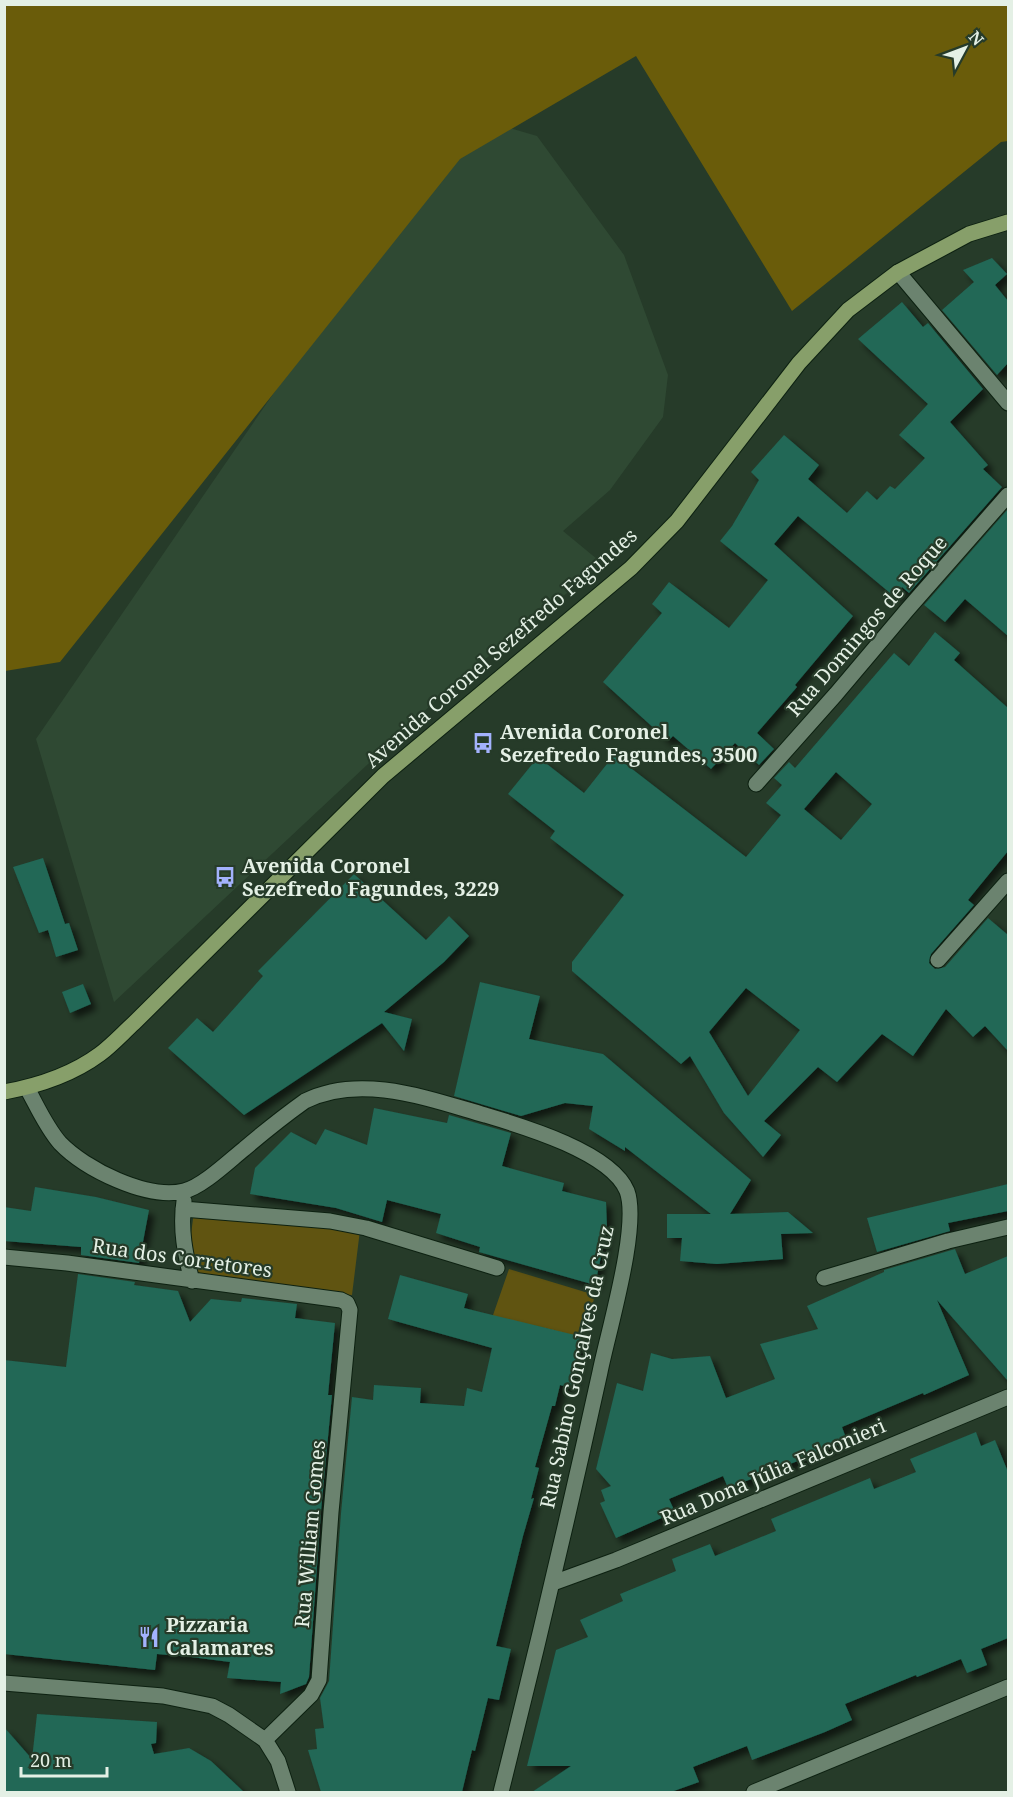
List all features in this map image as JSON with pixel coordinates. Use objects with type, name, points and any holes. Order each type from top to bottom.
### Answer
[{"type":"main road","name":"Avenida Coronel Sezefredo Fagundes","points":[[4,1092],[27,1088],[63,1075],[99,1055],[383,776],[631,568],[677,521],[799,363],[848,310],[898,272],[969,234],[1008,222]]},
{"type":"street","points":[[898,272],[1008,403]]},
{"type":"street","name":"Rua Domingos de Roque","points":[[756,784],[837,694],[1008,495]]},
{"type":"street","points":[[938,960],[1008,881]]},
{"type":"street","points":[[27,1088],[60,1143],[103,1175],[146,1189],[169,1192],[186,1191],[183,1209],[185,1253],[192,1281]]},
{"type":"street","name":"Rua Sabino Gonçalves da Cruz","points":[[186,1191],[212,1175],[305,1101],[320,1094],[341,1089],[362,1089],[408,1095],[519,1125],[567,1144],[601,1162],[616,1175],[626,1189],[630,1201],[629,1234],[620,1286],[553,1582],[501,1792]]},
{"type":"street","points":[[183,1209],[330,1221],[497,1268]]},
{"type":"street","points":[[824,1278],[948,1241],[1008,1227]]},
{"type":"street","name":"Rua dos Corretores","points":[[4,1257],[67,1263],[341,1300],[347,1303],[350,1310]]},
{"type":"street","name":"Rua William Gomes","points":[[265,1740],[311,1695],[319,1680],[331,1512],[350,1310]]},
{"type":"street","name":"Rua Dona Júlia Falconieri","points":[[553,1582],[616,1560],[1008,1397]]},
{"type":"street","points":[[4,1683],[163,1696],[212,1706],[265,1740],[278,1761],[288,1792]]},
{"type":"street","points":[[754,1792],[1008,1687]]},
{"type":"shaded area","points":[[5,4],[1008,5],[1008,141],[1001,142],[792,311],[636,56],[460,159],[60,662],[5,671]]},
{"type":"shaded area","points":[[503,126],[537,136],[624,255],[668,375],[663,417],[610,490],[563,531],[603,564],[447,690],[114,1002],[36,739],[401,208],[472,138]]},
{"type":"shaded area","points":[[194,1212],[360,1230],[352,1295],[255,1288],[191,1272],[191,1234]]},
{"type":"shaded area","points":[[509,1269],[595,1295],[583,1340],[492,1318]]},
{"type":"building","points":[[992,258],[1007,274],[995,285],[1008,301],[1008,363],[997,375],[942,310],[974,282],[963,270]]},
{"type":"building","points":[[902,302],[923,327],[928,323],[983,389],[950,422],[988,465],[983,469],[1002,487],[909,593],[902,587],[896,598],[798,516],[774,544],[853,616],[757,733],[774,749],[759,765],[735,743],[711,769],[673,736],[668,741],[603,682],[662,613],[652,604],[669,582],[729,628],[768,580],[720,541],[732,526],[759,480],[751,472],[784,435],[819,465],[808,479],[847,513],[867,491],[877,500],[890,486],[895,489],[925,458],[899,435],[928,404],[858,339]]},
{"type":"building","points":[[1008,509],[1008,636],[965,599],[945,622],[924,605]]},
{"type":"building","points":[[935,632],[960,653],[954,660],[1008,708],[1008,851],[968,900],[974,905],[931,954],[929,963],[935,969],[945,967],[988,918],[1008,935],[1008,1051],[985,1026],[973,1037],[946,1009],[913,1056],[882,1034],[837,1082],[818,1067],[764,1121],[781,1135],[763,1157],[724,1113],[690,1056],[681,1064],[572,971],[572,962],[624,895],[550,838],[555,831],[508,794],[538,757],[584,793],[614,755],[746,857],[781,815],[766,803],[782,785],[774,778],[789,762],[795,768],[894,653],[909,666]],"holes":[[[836,772],[872,804],[841,840],[804,809]],[[746,988],[800,1030],[748,1096],[709,1032]]]},
{"type":"building","points":[[43,858],[65,924],[69,923],[78,950],[56,957],[48,930],[39,933],[13,867]]},
{"type":"building","points":[[354,874],[426,940],[449,916],[469,936],[444,962],[384,1012],[412,1019],[404,1051],[382,1023],[244,1115],[168,1048],[197,1018],[213,1032],[263,976],[258,971]]},
{"type":"building","points":[[480,982],[540,996],[529,1039],[603,1054],[751,1180],[730,1214],[788,1212],[813,1233],[781,1234],[783,1259],[717,1264],[680,1261],[682,1238],[667,1238],[667,1214],[711,1214],[625,1147],[625,1151],[589,1129],[593,1106],[565,1103],[521,1116],[454,1096]]},
{"type":"building","points":[[83,984],[91,1004],[70,1013],[62,992]]},
{"type":"building","points":[[374,1108],[447,1123],[449,1115],[511,1133],[502,1166],[564,1183],[562,1191],[606,1202],[607,1228],[595,1285],[479,1252],[480,1247],[436,1233],[441,1214],[387,1200],[382,1222],[336,1208],[250,1194],[255,1168],[291,1132],[316,1145],[325,1129],[367,1145]]},
{"type":"building","points":[[1008,1184],[1008,1211],[948,1223],[950,1231],[877,1252],[867,1218]]},
{"type":"building","points":[[35,1187],[96,1197],[149,1210],[139,1263],[81,1255],[81,1247],[4,1241],[4,1207],[31,1211]]},
{"type":"building","points":[[955,1249],[965,1274],[1008,1256],[1008,1381],[937,1300],[969,1375],[842,1427],[847,1441],[821,1452],[728,1488],[723,1476],[669,1499],[675,1512],[616,1538],[600,1503],[605,1501],[601,1490],[611,1486],[596,1469],[617,1383],[643,1391],[651,1353],[672,1359],[710,1356],[726,1398],[775,1379],[760,1344],[818,1329],[807,1306],[884,1272],[884,1270]]},
{"type":"building","points":[[78,1274],[178,1291],[190,1322],[211,1299],[241,1302],[242,1298],[297,1304],[295,1318],[335,1323],[328,1395],[332,1395],[309,1677],[306,1684],[280,1694],[281,1682],[227,1678],[230,1662],[191,1657],[157,1654],[155,1670],[4,1654],[4,1360],[66,1367]]},
{"type":"building","points":[[400,1275],[468,1294],[464,1308],[583,1337],[571,1388],[560,1385],[535,1467],[539,1468],[531,1499],[534,1498],[496,1646],[511,1649],[499,1700],[488,1698],[462,1792],[321,1792],[308,1750],[317,1749],[315,1729],[324,1728],[320,1698],[329,1681],[352,1397],[373,1400],[374,1385],[421,1388],[420,1403],[464,1406],[467,1388],[482,1392],[492,1348],[388,1319]]},
{"type":"building","points":[[976,1432],[981,1446],[995,1440],[1008,1472],[1008,1638],[981,1649],[987,1665],[967,1673],[961,1659],[917,1677],[916,1675],[845,1704],[852,1720],[825,1732],[752,1760],[747,1746],[693,1767],[699,1782],[671,1792],[532,1792],[571,1766],[527,1766],[556,1650],[588,1637],[580,1620],[623,1601],[620,1594],[676,1571],[672,1559],[710,1544],[715,1556],[776,1531],[771,1519],[870,1478],[874,1489],[916,1472],[910,1459]]},
{"type":"building","points":[[37,1714],[157,1722],[156,1743],[151,1744],[154,1754],[189,1748],[211,1761],[244,1792],[4,1792],[4,1727],[32,1759]]},
{"type":"place","name":"Avenida Coronel Sezefredo Fagundes, 3500","points":[[483,743]]},
{"type":"place","name":"Avenida Coronel Sezefredo Fagundes, 3229","points":[[225,877]]},
{"type":"place","name":"Pizzaria Calamares","points":[[149,1637]]}]
